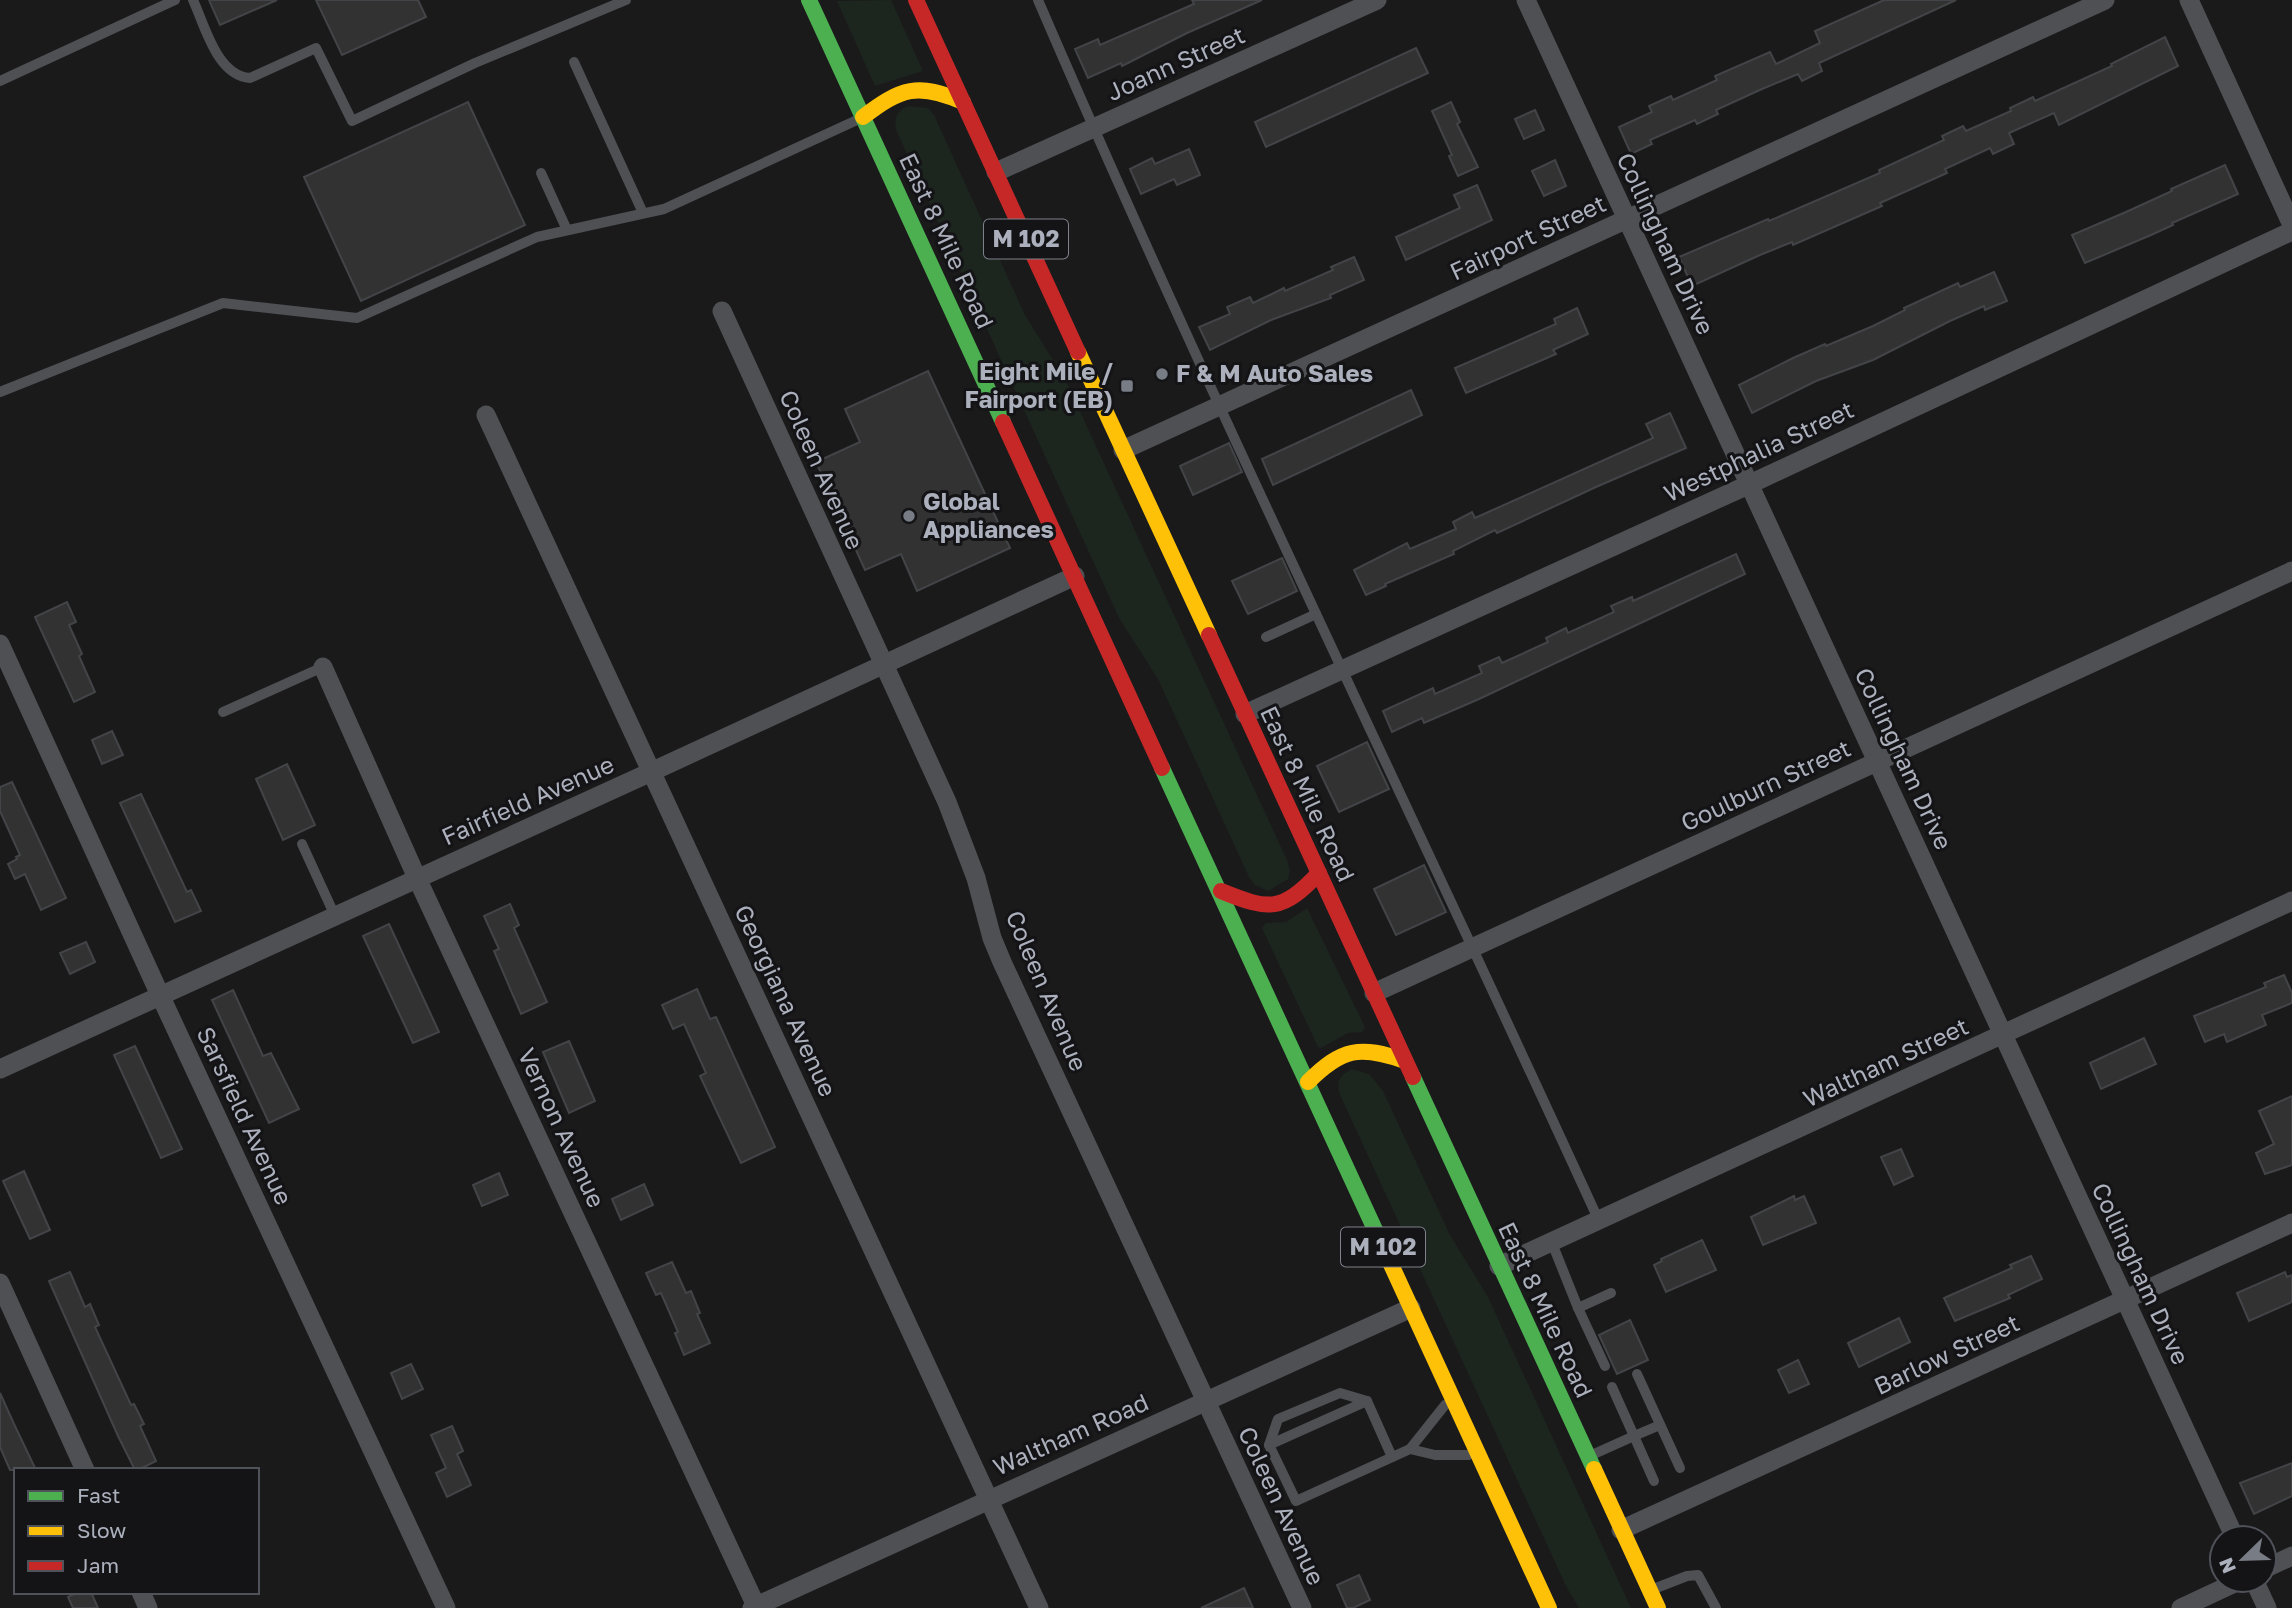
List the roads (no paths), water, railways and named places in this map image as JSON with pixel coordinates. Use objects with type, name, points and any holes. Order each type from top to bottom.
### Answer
[{"type":"highway","name":"East 8 Mile Road","points":[[809,0],[1549,1608]]},
{"type":"highway","name":"East 8 Mile Road","points":[[916,0],[1658,1608]]},
{"type":"highway","points":[[863,117],[890,97],[912,88],[925,87],[963,102]]},
{"type":"highway","points":[[1221,891],[1251,904],[1275,906],[1297,895],[1319,873]]},
{"type":"highway","points":[[1308,1082],[1331,1060],[1353,1050],[1380,1051],[1405,1061]]},
{"type":"street","name":"Joann Street","points":[[996,172],[1377,0]]},
{"type":"street","name":"Collingham Drive","points":[[1527,0],[2229,1524]]},
{"type":"street","name":"Fairport Street","points":[[1123,450],[2105,0]]},
{"type":"street","points":[[2189,0],[2292,226]]},
{"type":"street","name":"Westphalia Street","points":[[1245,714],[1748,485],[2292,231]]},
{"type":"street","name":"Coleen Avenue","points":[[722,312],[947,802],[976,878],[992,938],[1002,962],[1301,1608]]},
{"type":"street","name":"Georgiana Avenue","points":[[486,415],[1039,1608]]},
{"type":"street","name":"Goulburn Street","points":[[1374,993],[2292,571]]},
{"type":"street","name":"Fairfield Avenue","points":[[0,1069],[1075,576]]},
{"type":"street","name":"Sarsfield Avenue","points":[[0,644],[160,995],[446,1608]]},
{"type":"street","name":"Vernon Avenue","points":[[323,667],[417,878],[755,1607]]},
{"type":"street","name":"Waltham Street","points":[[1499,1266],[1600,1222],[2292,901]]},
{"type":"street","name":"Barlow Street","points":[[1621,1530],[2292,1223]]},
{"type":"street","points":[[0,1283],[84,1468]]},
{"type":"street","name":"Waltham Road","points":[[755,1607],[1411,1308]]},
{"type":"street","points":[[2181,1608],[2211,1594]]},
{"type":"lane","points":[[0,81],[175,0]]},
{"type":"lane","points":[[192,0],[226,68],[239,78],[250,78],[316,48],[352,121],[475,63],[626,0]]},
{"type":"lane","points":[[1038,0],[1316,614],[1600,1222]]},
{"type":"lane","points":[[574,62],[643,212]]},
{"type":"lane","points":[[0,392],[223,303],[357,318],[537,237],[664,209],[863,117]]},
{"type":"lane","points":[[541,173],[567,230]]},
{"type":"lane","points":[[1266,637],[1316,614]]},
{"type":"lane","points":[[223,712],[323,667]]},
{"type":"lane","points":[[302,844],[335,916]]},
{"type":"lane","points":[[1552,1243],[1605,1366]]},
{"type":"lane","points":[[1578,1308],[1611,1293]]},
{"type":"lane","points":[[1637,1374],[1680,1468]]},
{"type":"lane","points":[[1612,1387],[1654,1481]]},
{"type":"lane","points":[[1392,1457],[1367,1401],[1340,1393],[1278,1419],[1269,1445],[1296,1501],[1410,1449],[1452,1396]]},
{"type":"lane","points":[[1269,1445],[1367,1401]]},
{"type":"lane","points":[[1587,1457],[1660,1425]]},
{"type":"lane","points":[[1410,1449],[1435,1455],[1479,1455]]},
{"type":"lane","points":[[1650,1590],[1686,1576],[1698,1575],[1716,1608]]},
{"type":"place","name":"F & M Auto Sales","points":[[1162,374]]},
{"type":"place","name":"Eight Mile / Fairport (EB)","points":[[1127,386]]},
{"type":"place","name":"Global Appliances","points":[[909,516]]}]
